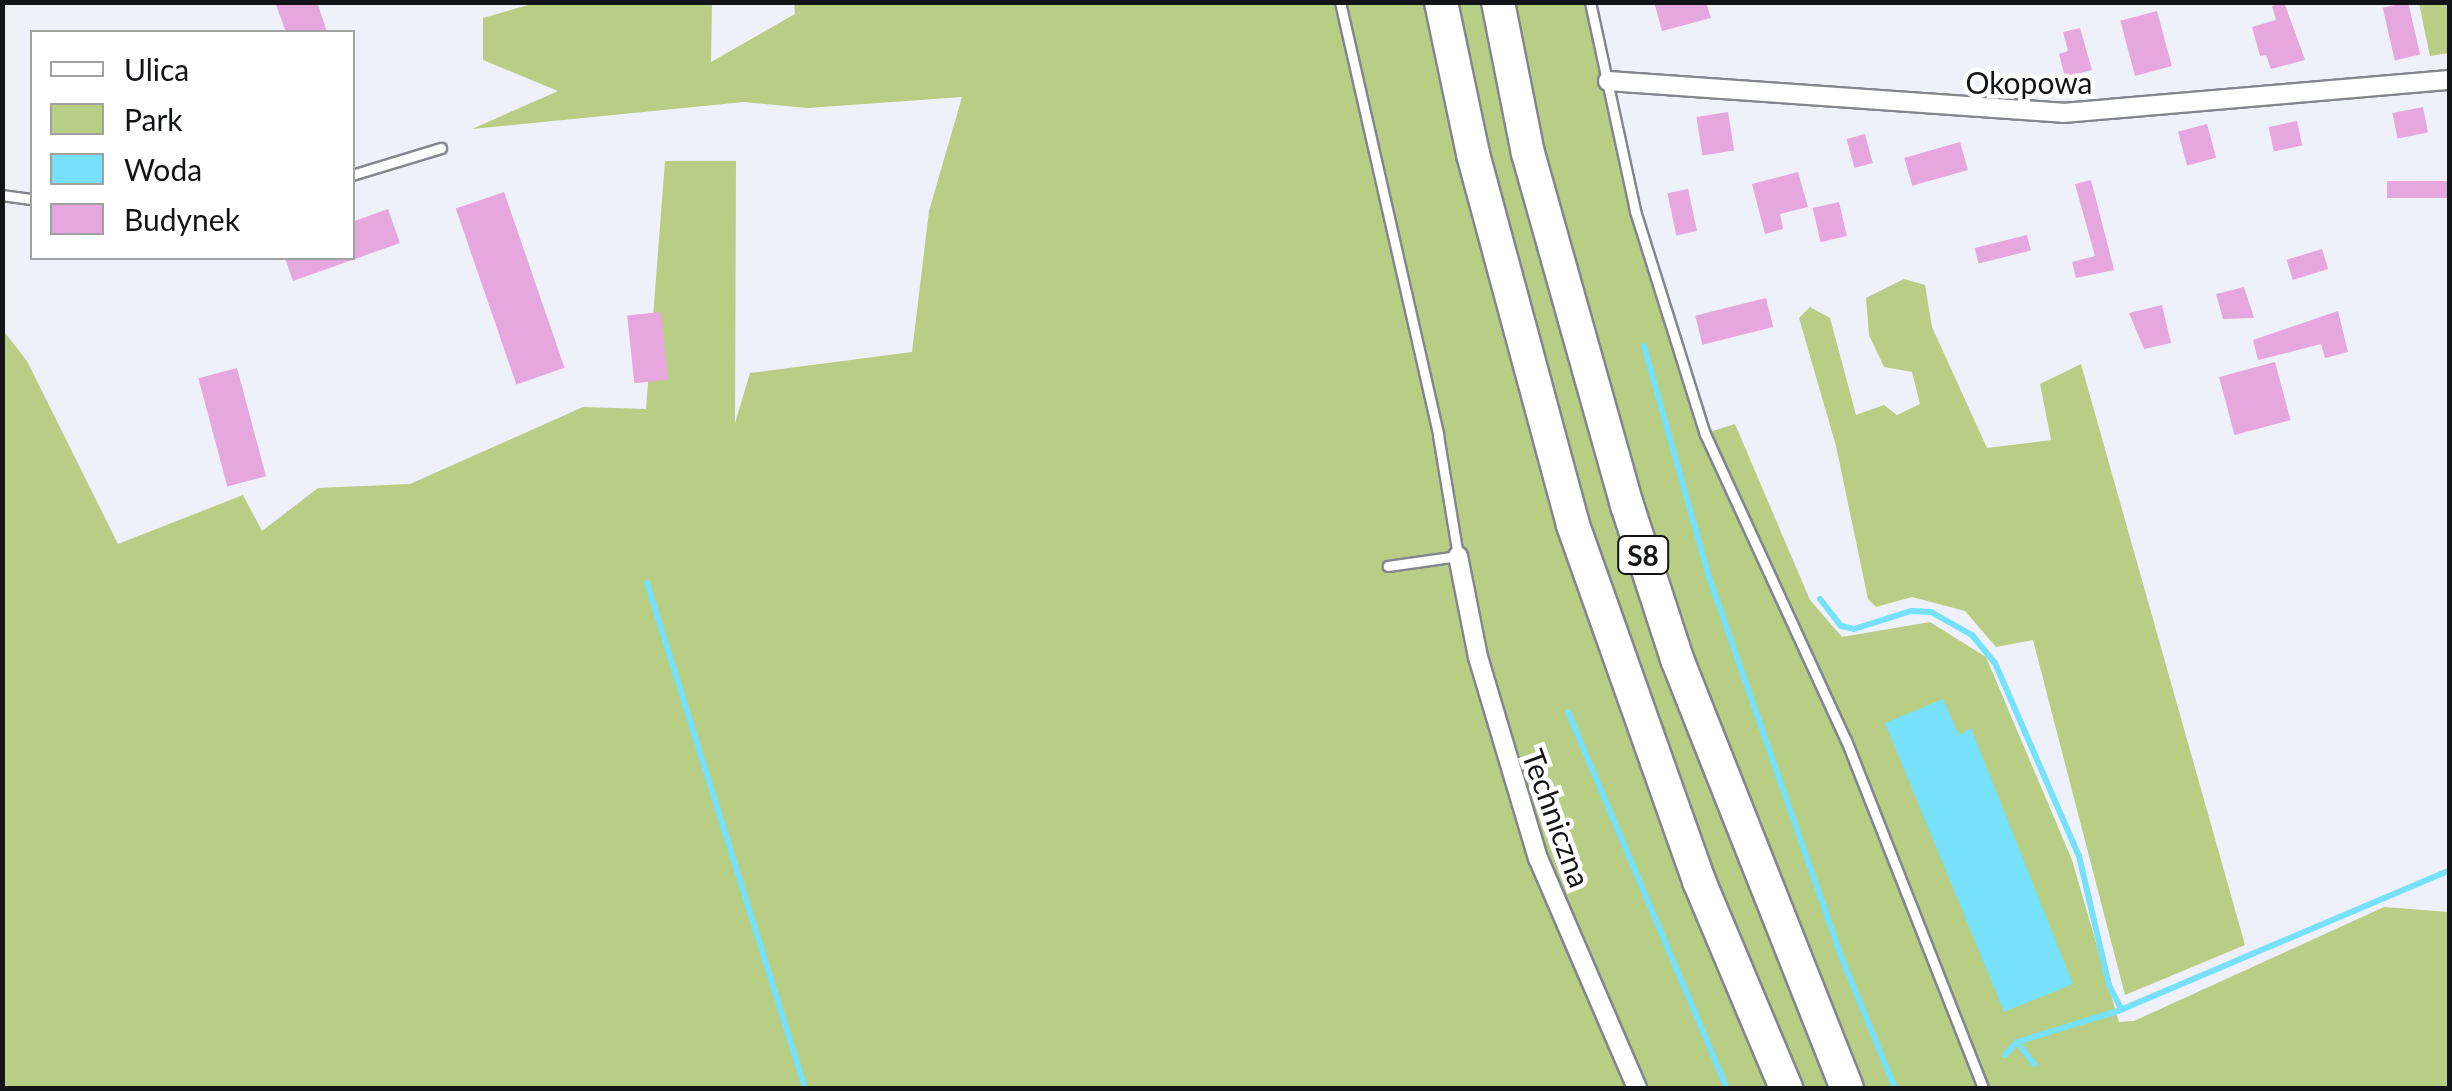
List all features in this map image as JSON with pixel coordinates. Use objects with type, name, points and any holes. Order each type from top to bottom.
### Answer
[{"type":"highway","name":"S8","points":[[1442,2],[1473,154],[1573,526],[1699,882],[1783,1084]]},
{"type":"highway","name":"S8","points":[[1498,2],[1528,153],[1633,522],[1677,660],[1848,1088]]},
{"type":"street","name":"Okopowa","points":[[1608,81],[1969,111],[2063,113],[2450,80]]},
{"type":"street","name":"Techniczna","points":[[1458,556],[1492,710],[1538,858],[1638,1088]]},
{"type":"lane","points":[[1340,2],[1458,556],[1388,566]]},
{"type":"lane","points":[[1590,2],[1635,211],[1705,434],[1853,756],[1983,1088]]},
{"type":"lane","points":[[355,174],[441,148]]},
{"type":"lane","points":[[2,196],[30,199]]},
{"type":"green space","points":[[535,3],[712,3],[711,62],[795,14],[794,3],[1590,3],[1635,211],[1706,433],[1735,424],[1810,600],[1842,637],[1930,622],[1986,657],[2072,860],[2119,1022],[2134,1021],[2384,907],[2449,912],[2449,1088],[3,1088],[2,329],[27,361],[118,544],[243,495],[262,531],[318,488],[410,484],[583,407],[646,409],[665,161],[736,161],[735,423],[750,373],[912,352],[929,211],[962,97],[808,108],[744,102],[472,129],[558,91],[483,60],[483,18]]},
{"type":"green space","points":[[2419,3],[2449,3],[2449,53],[2430,56]]},
{"type":"green space","points":[[1904,279],[1925,285],[1932,327],[1987,448],[2051,440],[2040,384],[2081,364],[2245,945],[2125,995],[2033,640],[1996,647],[1965,611],[1912,597],[1876,607],[1868,599],[1836,446],[1799,318],[1810,307],[1830,318],[1856,415],[1884,405],[1897,415],[1920,404],[1912,372],[1884,367],[1869,335],[1866,298]]},
{"type":"water","points":[[1943,699],[1959,735],[1971,728],[2073,984],[2004,1012],[1885,723]]},
{"type":"building","points":[[275,2],[317,2],[326,30],[285,30]]},
{"type":"building","points":[[1654,2],[1706,2],[1711,18],[1662,31]]},
{"type":"building","points":[[2284,2],[2305,60],[2271,69],[2266,55],[2260,56],[2252,27],[2276,20],[2272,6]]},
{"type":"building","points":[[2408,2],[2420,55],[2395,60],[2383,8]]},
{"type":"building","points":[[2157,11],[2172,66],[2135,76],[2120,21]]},
{"type":"building","points":[[2080,28],[2092,70],[2065,77],[2059,54],[2068,51],[2063,32]]},
{"type":"building","points":[[2423,107],[2428,133],[2398,138],[2393,113]]},
{"type":"building","points":[[1728,112],[1734,151],[1702,156],[1696,117]]},
{"type":"building","points":[[2297,121],[2302,145],[2274,151],[2269,127]]},
{"type":"building","points":[[2207,124],[2216,158],[2187,166],[2178,132]]},
{"type":"building","points":[[1865,134],[1873,163],[1854,168],[1847,139]]},
{"type":"building","points":[[1960,142],[1968,170],[1912,186],[1904,158]]},
{"type":"building","points":[[1798,172],[1808,207],[1780,214],[1783,229],[1765,234],[1752,184]]},
{"type":"building","points":[[2091,180],[2114,270],[2076,278],[2072,262],[2095,256],[2075,184]]},
{"type":"building","points":[[2387,181],[2450,181],[2450,198],[2387,198]]},
{"type":"building","points":[[1688,189],[1697,231],[1676,235],[1667,193]]},
{"type":"building","points":[[504,192],[565,368],[516,384],[456,209]]},
{"type":"building","points":[[1839,202],[1847,236],[1821,242],[1813,208]]},
{"type":"building","points":[[388,209],[400,243],[355,259],[355,221]]},
{"type":"building","points":[[2027,235],[2031,251],[1978,264],[1975,248]]},
{"type":"building","points":[[2322,249],[2328,269],[2293,280],[2287,260]]},
{"type":"building","points":[[286,260],[352,260],[293,281]]},
{"type":"building","points":[[2244,287],[2254,318],[2223,319],[2216,294]]},
{"type":"building","points":[[1766,298],[1773,327],[1702,345],[1695,316]]},
{"type":"building","points":[[2162,305],[2171,343],[2144,349],[2129,313]]},
{"type":"building","points":[[2338,311],[2348,352],[2325,358],[2321,344],[2258,360],[2253,340]]},
{"type":"building","points":[[661,312],[668,380],[634,383],[627,316]]},
{"type":"building","points":[[2275,362],[2291,420],[2235,435],[2219,377]]},
{"type":"building","points":[[237,368],[266,476],[227,487],[198,378]]},
{"type":"waterway","points":[[1644,346],[1709,577],[1839,951],[1895,1088]]},
{"type":"waterway","points":[[647,583],[805,1088]]},
{"type":"waterway","points":[[1820,599],[1841,626],[1854,629],[1911,611],[1931,612],[1972,635],[1995,663],[2079,856],[2109,985],[2122,1010]]},
{"type":"waterway","points":[[1568,712],[1727,1088]]},
{"type":"waterway","points":[[2005,1055],[2017,1042],[2118,1011],[2450,870]]},
{"type":"waterway","points":[[2017,1042],[2034,1064]]}]
